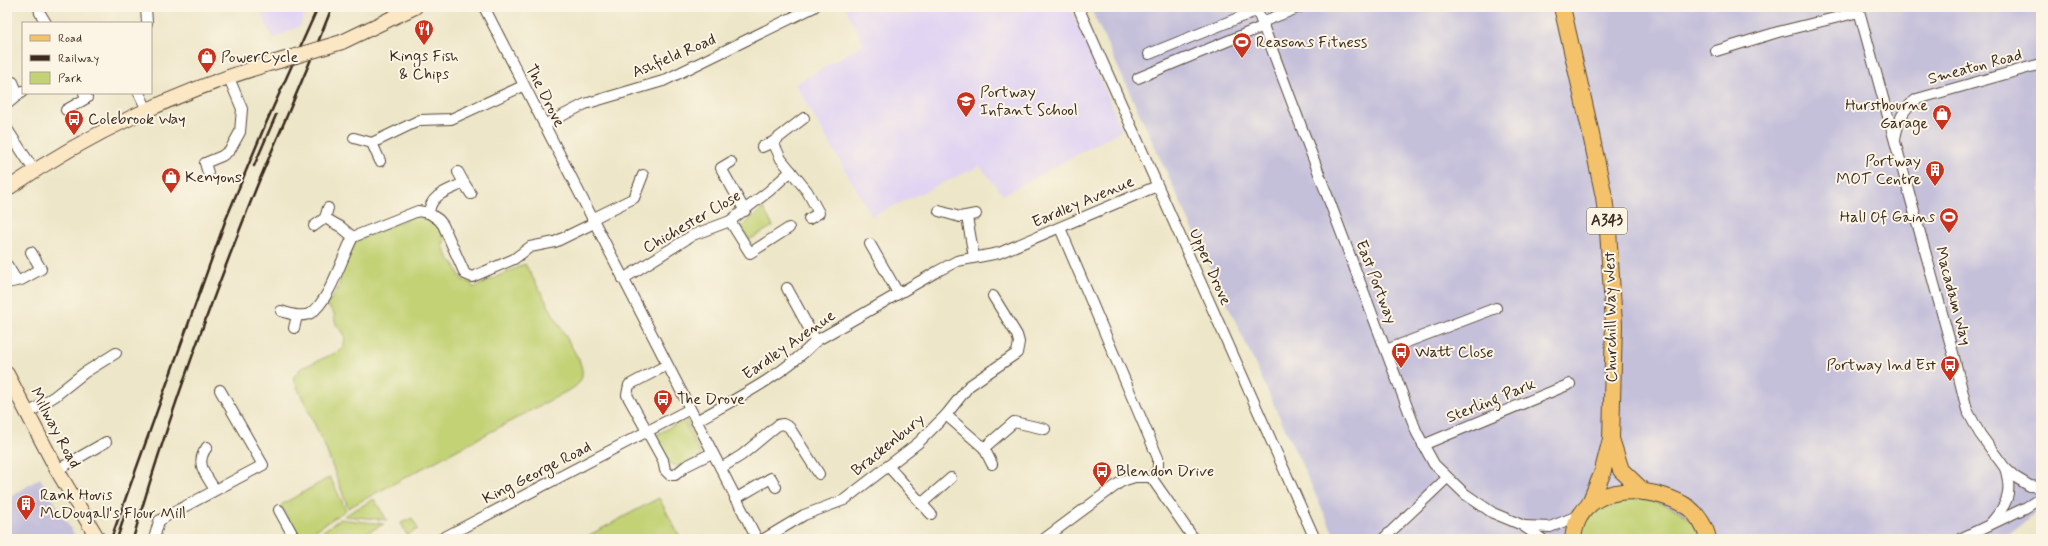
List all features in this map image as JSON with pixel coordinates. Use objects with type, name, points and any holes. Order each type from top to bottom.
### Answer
[{"type":"main road","points":[[7,189],[34,170],[147,110],[229,78],[342,42],[415,7]]},
{"type":"main road","name":"Churchill Way West","points":[[1562,7],[1594,145],[1604,197],[1614,324],[1611,439],[1602,474],[1573,539]]},
{"type":"main road","name":"Millway Road","points":[[7,374],[27,414],[98,539]]},
{"type":"main road","name":"Churchill Way West","points":[[1611,439],[1621,470],[1644,492]]},
{"type":"main road","name":"Churchill Way West","points":[[1585,510],[1612,493],[1629,491],[1644,492],[1672,500],[1689,509],[1699,519],[1709,537]]},
{"type":"street","points":[[40,7],[40,13],[45,22]]},
{"type":"street","points":[[146,7],[147,22]]},
{"type":"street","name":"The Drove","points":[[484,7],[523,86],[757,539]]},
{"type":"street","name":"Ashfield Road","points":[[544,126],[585,104],[663,81],[814,7]]},
{"type":"street","name":"Upper Drove","points":[[1078,7],[1315,539]]},
{"type":"street","points":[[1138,78],[1300,7]]},
{"type":"street","points":[[1149,54],[1257,9]]},
{"type":"street","name":"East Portway","points":[[1257,9],[1423,445],[1434,464],[1447,478],[1480,505],[1522,525]]},
{"type":"street","points":[[1716,51],[1859,10]]},
{"type":"street","name":"Macadam Way","points":[[1859,10],[1953,353],[1967,410],[1980,434],[2005,468]]},
{"type":"street","name":"Smeaton Road","points":[[1895,139],[1902,115],[1908,106],[1917,99],[2041,64]]},
{"type":"street","points":[[208,173],[204,164],[222,156],[230,150],[240,132],[242,109],[229,78]]},
{"type":"street","points":[[7,104],[21,92],[13,82]]},
{"type":"street","points":[[354,138],[372,143],[420,120],[451,119],[523,86]]},
{"type":"street","points":[[140,94],[147,110]]},
{"type":"street","points":[[66,110],[89,97]]},
{"type":"street","points":[[762,147],[773,142],[804,118]]},
{"type":"street","points":[[8,130],[34,170]]},
{"type":"street","points":[[773,142],[781,159],[821,212],[809,219]]},
{"type":"street","points":[[372,143],[380,161]]},
{"type":"street","points":[[731,162],[718,165],[745,211]]},
{"type":"street","name":"Chichester Close","points":[[623,279],[693,236],[730,221],[745,211],[790,171]]},
{"type":"street","points":[[458,172],[471,194]]},
{"type":"street","points":[[281,311],[297,316],[310,313],[321,304],[344,252],[353,237],[418,211],[429,213],[440,220],[465,274],[472,277],[514,259],[530,248],[555,242],[634,198],[643,175]]},
{"type":"street","points":[[429,213],[430,206],[434,199],[464,183]]},
{"type":"street","name":"Eardley Avenue","points":[[696,421],[762,384],[800,357],[816,341],[898,293],[958,261],[999,253],[1157,186]]},
{"type":"street","points":[[314,226],[325,218],[328,208]]},
{"type":"street","points":[[939,211],[960,217],[971,216],[974,257]]},
{"type":"street","points":[[325,218],[342,228],[353,237]]},
{"type":"street","points":[[730,221],[750,253],[789,228]]},
{"type":"street","points":[[1044,539],[1122,481],[1135,477],[1151,477],[1158,469],[1158,458],[1060,228]]},
{"type":"street","points":[[870,244],[898,293]]},
{"type":"street","points":[[7,283],[17,281],[41,269],[31,252]]},
{"type":"street","points":[[7,265],[17,281]]},
{"type":"street","points":[[787,288],[816,341]]},
{"type":"street","name":"Brackenbury","points":[[764,539],[804,515],[844,500],[918,443],[946,415],[969,386],[1017,353],[1019,342],[1017,335],[993,296]]},
{"type":"street","points":[[1386,350],[1496,308]]},
{"type":"street","points":[[294,328],[297,316]]},
{"type":"street","points":[[27,414],[55,396],[84,372],[116,353]]},
{"type":"street","points":[[667,365],[629,385],[627,389],[627,395],[635,406],[638,416],[663,460],[665,470],[670,475],[675,475],[686,466],[712,453]]},
{"type":"street","name":"Sterling Park","points":[[1423,445],[1570,384]]},
{"type":"street","points":[[154,539],[159,521],[215,490],[265,469],[220,390]]},
{"type":"street","name":"King George Road","points":[[441,539],[690,410]]},
{"type":"street","points":[[946,415],[984,448],[992,464]]},
{"type":"street","points":[[984,448],[1014,422],[1045,429]]},
{"type":"street","points":[[721,468],[742,455],[778,425],[783,424],[789,427],[819,474]]},
{"type":"street","points":[[58,470],[106,443]]},
{"type":"street","points":[[207,447],[202,453],[201,464],[215,490]]},
{"type":"street","points":[[888,466],[931,514]]},
{"type":"street","points":[[2005,468],[2023,482],[2041,487]]},
{"type":"street","points":[[1987,527],[2000,512],[2008,496],[2009,485],[2005,468]]},
{"type":"street","points":[[1151,477],[1194,539]]},
{"type":"street","points":[[735,499],[771,478],[776,487]]},
{"type":"street","points":[[921,504],[951,478]]},
{"type":"street","points":[[1383,539],[1447,478]]},
{"type":"street","points":[[1960,539],[2025,508],[2041,498]]},
{"type":"street","points":[[279,510],[295,539]]},
{"type":"street","points":[[1522,525],[1550,526],[1585,510]]},
{"type":"street","points":[[1522,525],[1542,539]]},
{"type":"shaded area","points":[[258,7],[308,7],[300,26],[273,39]]},
{"type":"shaded area","name":"Portway Infant School","points":[[845,7],[1070,7],[1122,130],[1003,195],[980,166],[872,216],[795,84],[864,44]]},
{"type":"shaded area","points":[[1090,7],[2041,7],[2041,509],[2004,539],[1336,539]]},
{"type":"shaded area","points":[[40,478],[77,539],[7,539],[7,499]]},
{"type":"green space","points":[[763,208],[773,226],[749,240],[741,227]]},
{"type":"green space","points":[[416,215],[434,219],[445,238],[443,246],[450,261],[453,262],[462,280],[471,283],[473,288],[525,264],[579,360],[582,368],[582,376],[577,385],[573,388],[348,508],[324,444],[293,378],[301,368],[340,351],[344,346],[345,336],[336,325],[334,313],[327,305],[338,288],[340,280],[339,276],[356,241]]},
{"type":"green space","points":[[687,418],[690,419],[705,448],[703,454],[685,420]]},
{"type":"green space","points":[[681,421],[685,424],[701,456],[679,466],[670,463],[666,459],[655,436]]},
{"type":"green space","points":[[330,477],[346,510],[302,539],[296,535],[281,505]]},
{"type":"green space","points":[[1637,497],[1676,509],[1690,520],[1702,539],[1578,539],[1586,518],[1609,500]]},
{"type":"green space","points":[[659,498],[681,539],[582,539]]},
{"type":"green space","points":[[374,499],[387,520],[344,516]]},
{"type":"green space","points":[[412,518],[418,529],[407,535],[401,523]]},
{"type":"green space","points":[[340,519],[384,524],[362,535],[364,539],[312,539]]},
{"type":"railway","points":[[111,539],[226,219],[263,130],[318,7]]},
{"type":"railway","points":[[133,539],[160,449],[190,361],[257,186],[332,7]]},
{"type":"railway","points":[[254,166],[276,115]]},
{"type":"railway","points":[[117,539],[126,511]]},
{"type":"place","name":"Kings Fish & Chips","points":[[424,46]]},
{"type":"place","name":"Reasons Fitness","points":[[1242,59]]},
{"type":"place","name":"PowerCycle","points":[[207,74]]},
{"type":"place","name":"Portway Infant School","points":[[966,118]]},
{"type":"place","name":"Hurstbourne Garage","points":[[1942,131]]},
{"type":"place","name":"Colebrook Way","points":[[74,136]]},
{"type":"place","name":"Portway MOT Centre","points":[[1935,187]]},
{"type":"place","name":"Kenyons","points":[[171,194]]},
{"type":"place","name":"Hall Of Gains","points":[[1949,234]]},
{"type":"place","name":"Watt Close","points":[[1401,369]]},
{"type":"place","name":"Portway Ind Est","points":[[1950,382]]},
{"type":"place","name":"The Drove","points":[[663,416]]},
{"type":"place","name":"Blendon Drive","points":[[1102,488]]},
{"type":"place","name":"Rank Hovis McDougall's Flour Mill","points":[[26,521]]}]
